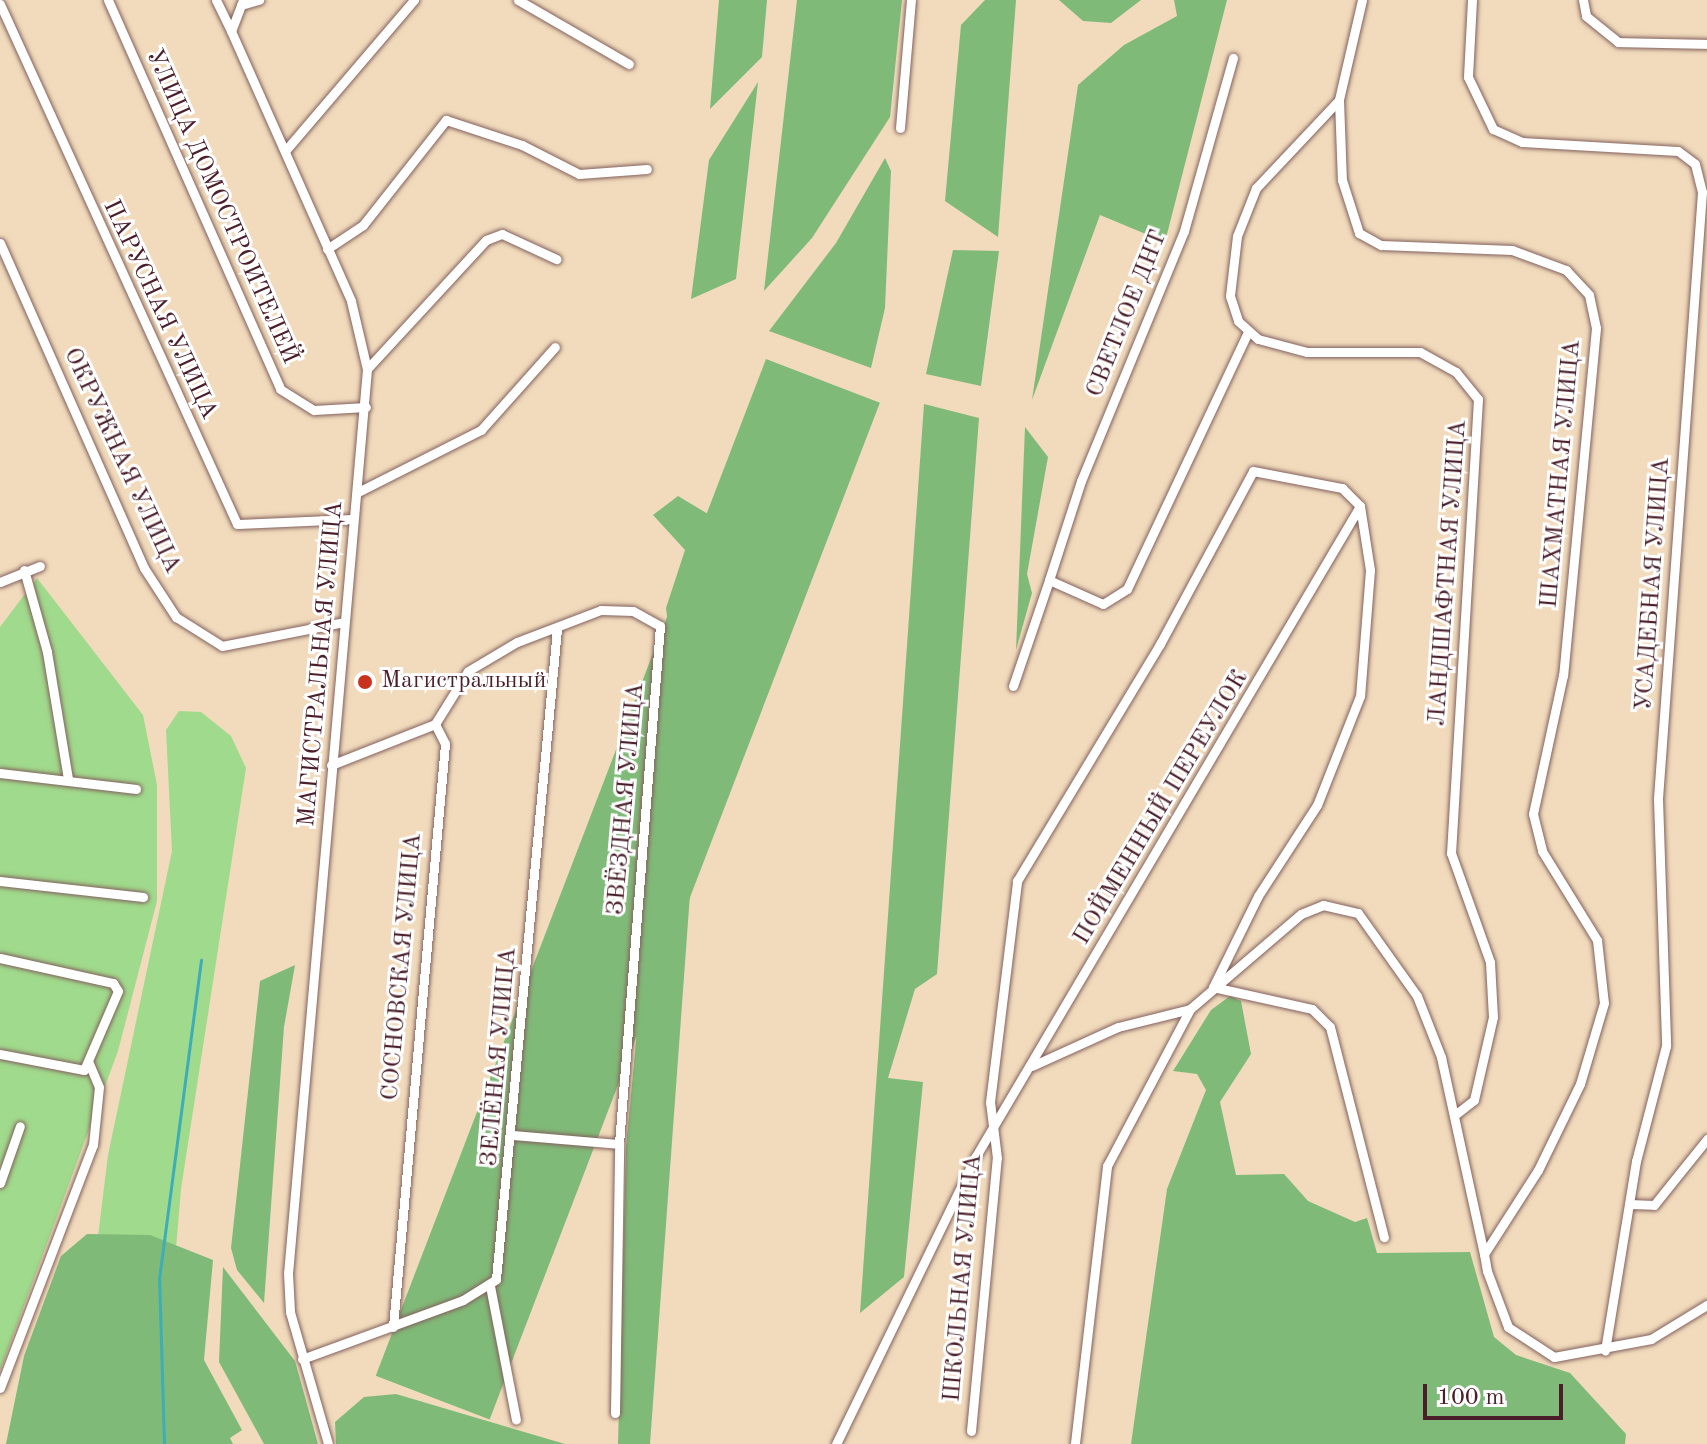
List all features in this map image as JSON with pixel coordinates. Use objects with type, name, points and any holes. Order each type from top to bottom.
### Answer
[{"type":"street","name":"УЛИЦА ДОМОСТРОИТЕЛЕЙ","points":[[108,0],[280,389],[314,410],[366,407]]},
{"type":"street","name":"МАГИСТРАЛЬНАЯ УЛИЦА","points":[[216,0],[285,151],[363,335],[367,369],[288,1273],[302,1359],[328,1444]]},
{"type":"street","points":[[231,31],[242,2],[259,0]]},
{"type":"street","points":[[285,151],[414,0]]},
{"type":"street","points":[[518,0],[629,64]]},
{"type":"street","points":[[900,128],[911,0]]},
{"type":"street","name":"ШАХМАТНАЯ УЛИЦА","points":[[1362,0],[1339,100],[1346,206],[1366,239],[1512,250],[1566,270],[1593,311],[1597,351],[1563,675],[1533,792],[1542,851],[1597,940],[1604,1003],[1597,1040],[1562,1121],[1484,1254]]},
{"type":"street","name":"УСАДЕБНАЯ УЛИЦА","points":[[1472,0],[1468,77],[1493,129],[1522,142],[1678,151],[1700,175],[1658,799],[1666,1046],[1629,1204],[1605,1350]]},
{"type":"street","points":[[1583,0],[1586,16],[1618,42],[1707,44]]},
{"type":"street","name":"ПАРУСНАЯ УЛИЦА","points":[[0,4],[237,524],[353,519]]},
{"type":"street","name":"СВЕТЛОЕ ДНТ","points":[[1013,686],[1081,481],[1184,231],[1233,58]]},
{"type":"street","points":[[1049,580],[1103,604],[1122,597],[1247,334],[1230,296],[1242,219],[1256,188],[1339,100]]},
{"type":"street","points":[[327,249],[363,225],[446,120],[522,145],[579,174],[647,169]]},
{"type":"street","points":[[367,369],[486,240],[502,234],[556,259]]},
{"type":"street","name":"ОКРУЖНАЯ УЛИЦА","points":[[0,243],[144,568],[176,617],[222,646],[344,622]]},
{"type":"street","name":"ЛАНДШАФТНАЯ УЛИЦА","points":[[1247,334],[1307,352],[1420,352],[1456,372],[1478,399],[1451,853],[1490,962],[1493,1017],[1474,1100],[1455,1115]]},
{"type":"street","points":[[358,492],[481,430],[555,347]]},
{"type":"street","name":"ШКОЛЬНАЯ УЛИЦА","points":[[971,1431],[994,1128],[990,1102],[1017,881],[1160,644],[1247,478],[1264,470],[1342,488],[1360,506]]},
{"type":"street","points":[[1213,987],[1353,728],[1370,570],[1360,506]]},
{"type":"street","name":"ПОЙМЕННЫЙ ПЕРЕУЛОК","points":[[836,1444],[919,1263],[994,1128],[1360,506]]},
{"type":"street","points":[[0,582],[40,566]]},
{"type":"street","points":[[24,570],[47,652],[68,779]]},
{"type":"street","name":"ЗВЁЗДНАЯ УЛИЦА","points":[[435,724],[468,671],[601,610],[633,611],[655,619],[663,634],[619,1144],[615,1413]]},
{"type":"street","name":"ЗЕЛЁНАЯ УЛИЦА","points":[[490,1286],[500,1268],[514,1135],[557,629]]},
{"type":"street","points":[[331,765],[435,724]]},
{"type":"street","name":"СОСНОВСКАЯ УЛИЦА","points":[[393,1327],[445,749],[435,724]]},
{"type":"street","points":[[0,773],[136,789]]},
{"type":"street","points":[[0,881],[143,897]]},
{"type":"street","points":[[1075,1443],[1107,1166],[1190,1009],[1301,914],[1323,905],[1358,913],[1417,996],[1455,1115],[1494,1295],[1521,1342],[1554,1357],[1605,1350],[1651,1339],[1707,1305]]},
{"type":"street","points":[[0,958],[113,983],[118,991],[89,1063],[78,1072],[0,1054]]},
{"type":"street","points":[[1213,987],[1312,1009],[1330,1027],[1384,1237]]},
{"type":"street","points":[[1032,1066],[1118,1027],[1190,1009]]},
{"type":"street","points":[[0,1388],[93,1145],[99,1087],[89,1063]]},
{"type":"street","points":[[0,1183],[20,1126]]},
{"type":"street","points":[[514,1135],[619,1144]]},
{"type":"street","points":[[1629,1204],[1654,1205],[1707,1139]]},
{"type":"street","points":[[302,1359],[393,1327],[490,1286],[516,1420]]},
{"type":"green space","points":[[719,0],[767,0],[762,57],[710,109]]},
{"type":"green space","points":[[797,0],[902,0],[890,117],[812,238],[764,291]]},
{"type":"green space","points":[[985,0],[1016,0],[998,237],[945,201],[961,25]]},
{"type":"green space","points":[[1059,0],[1141,0],[1111,23],[1083,21]]},
{"type":"green space","points":[[1174,0],[1227,0],[1165,242],[1100,215],[1032,400],[1078,85],[1124,45],[1177,16]]},
{"type":"green space","points":[[758,82],[736,279],[691,299],[709,160]]},
{"type":"green space","points":[[885,158],[891,171],[885,308],[871,368],[769,331],[836,243]]},
{"type":"green space","points":[[953,250],[999,251],[981,386],[926,374]]},
{"type":"green space","points":[[766,359],[880,403],[490,1419],[376,1376]]},
{"type":"green space","points":[[924,404],[979,418],[937,974],[915,989],[888,1078],[923,1082],[904,1277],[860,1313]]},
{"type":"green space","points":[[1025,427],[1048,457],[1027,574],[1032,593],[1016,650]]},
{"type":"green space","points":[[678,496],[718,520],[711,675],[703,679],[673,666],[666,608],[685,550],[653,515]]},
{"type":"green space","points":[[37,578],[143,715],[157,785],[157,901],[118,1051],[0,1371],[0,627]]},
{"type":"green space","points":[[179,711],[201,712],[231,736],[246,768],[181,1189],[169,1331],[91,1444],[95,1261],[108,1155],[172,851],[166,730]]},
{"type":"green space","points":[[663,756],[700,757],[650,1444],[618,1444],[626,1148]]},
{"type":"green space","points":[[295,965],[284,1027],[264,1303],[237,1270],[231,1248],[260,981]]},
{"type":"green space","points":[[1230,996],[1241,1001],[1251,1054],[1220,1102],[1236,1175],[1284,1174],[1308,1201],[1355,1222],[1367,1218],[1377,1253],[1470,1252],[1494,1337],[1516,1355],[1570,1373],[1626,1434],[1625,1444],[1131,1444],[1167,1189],[1206,1090],[1197,1074],[1173,1071],[1211,1010]]},
{"type":"green space","points":[[87,1234],[150,1235],[213,1260],[204,1360],[242,1430],[230,1438],[233,1444],[6,1444],[24,1356],[61,1256]]},
{"type":"green space","points":[[223,1267],[295,1361],[318,1444],[264,1444],[219,1362]]},
{"type":"green space","points":[[396,1394],[565,1444],[336,1444],[335,1422],[364,1397]]},
{"type":"waterway","points":[[164,1444],[159,1279],[201,960]]},
{"type":"place","name":"Магистральный","points":[[365,682]]}]
